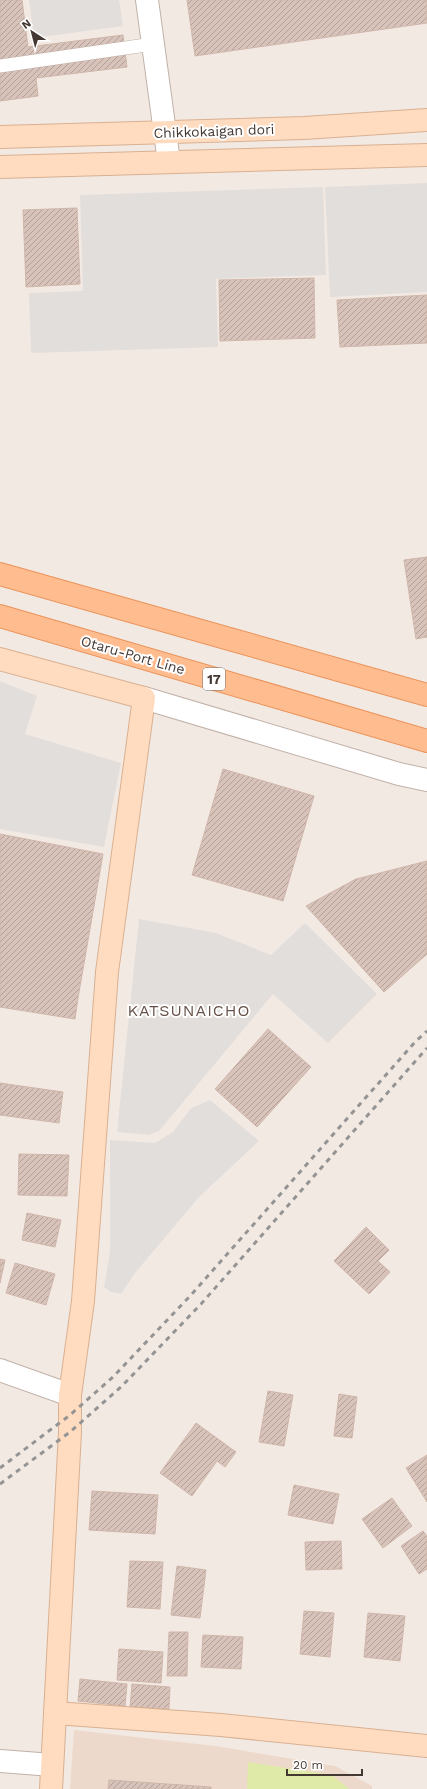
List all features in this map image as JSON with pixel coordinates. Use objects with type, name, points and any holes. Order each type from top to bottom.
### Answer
[{"type":"main road","points":[[0,574],[427,695]]},
{"type":"main road","name":"Otaru-Port Line","points":[[0,616],[427,741]]},
{"type":"street","points":[[147,0],[168,162]]},
{"type":"street","name":"Chikkokaigan dori","points":[[0,137],[304,128],[427,120]]},
{"type":"street","points":[[0,167],[427,155]]},
{"type":"street","points":[[0,659],[144,698],[399,774],[427,780]]},
{"type":"street","points":[[51,1789],[70,1432],[70,1395],[83,1301],[107,972],[144,698]]},
{"type":"street","points":[[0,1370],[70,1395]]},
{"type":"street","points":[[55,1714],[221,1725],[427,1746]]},
{"type":"street","points":[[0,1761],[52,1765]]},
{"type":"lane","points":[[0,66],[153,44]]},
{"type":"shaded area","points":[[29,0],[119,0],[123,26],[34,38]]},
{"type":"shaded area","points":[[427,183],[427,292],[330,297],[325,187]]},
{"type":"shaded area","points":[[323,187],[326,275],[216,279],[218,347],[31,353],[29,293],[83,291],[80,195]]},
{"type":"shaded area","points":[[0,681],[37,696],[25,734],[121,763],[104,847],[0,829]]},
{"type":"shaded area","points":[[139,919],[216,933],[271,955],[305,923],[377,994],[328,1043],[273,994],[159,1131],[149,1135],[117,1132]]},
{"type":"shaded area","points":[[210,1100],[259,1141],[199,1197],[135,1273],[121,1294],[111,1292],[104,1287],[110,1251],[110,1140],[155,1143],[173,1132],[191,1108]]},
{"type":"shaded area","points":[[74,1730],[215,1746],[335,1766],[372,1786],[372,1789],[70,1789]]},
{"type":"green space","points":[[248,1762],[332,1775],[349,1789],[247,1789]]},
{"type":"building","points":[[0,0],[22,0],[28,47],[123,35],[127,67],[36,78],[38,96],[0,101]]},
{"type":"building","points":[[187,0],[427,0],[427,23],[195,56]]},
{"type":"building","points":[[77,208],[80,284],[26,287],[23,210]]},
{"type":"building","points":[[314,278],[315,338],[220,341],[219,280]]},
{"type":"building","points":[[427,295],[427,343],[340,347],[337,300]]},
{"type":"building","points":[[427,557],[427,637],[416,639],[404,560]]},
{"type":"building","points":[[223,769],[314,796],[283,901],[192,875]]},
{"type":"building","points":[[0,834],[103,854],[75,1019],[0,1007]]},
{"type":"building","points":[[427,861],[427,954],[384,992],[306,906],[356,879]]},
{"type":"building","points":[[268,1029],[311,1067],[257,1127],[215,1089]]},
{"type":"building","points":[[0,1083],[63,1092],[59,1123],[0,1115]]},
{"type":"building","points":[[19,1154],[69,1155],[67,1196],[18,1195]]},
{"type":"building","points":[[27,1213],[61,1220],[55,1247],[22,1240]]},
{"type":"building","points":[[366,1227],[389,1250],[378,1261],[390,1272],[369,1294],[334,1261]]},
{"type":"building","points":[[0,1259],[5,1260],[0,1283]]},
{"type":"building","points":[[15,1263],[55,1274],[46,1305],[6,1293]]},
{"type":"building","points":[[268,1391],[293,1395],[284,1446],[259,1442]]},
{"type":"building","points":[[339,1394],[357,1397],[352,1438],[334,1436]]},
{"type":"building","points":[[196,1423],[236,1452],[225,1467],[217,1461],[192,1496],[160,1473]]},
{"type":"building","points":[[427,1455],[427,1502],[406,1468]]},
{"type":"building","points":[[294,1485],[339,1494],[333,1524],[288,1515]]},
{"type":"building","points":[[92,1491],[158,1495],[155,1534],[89,1530]]},
{"type":"building","points":[[392,1498],[412,1526],[383,1548],[362,1519]]},
{"type":"building","points":[[423,1531],[427,1536],[427,1569],[419,1574],[401,1546]]},
{"type":"building","points":[[341,1541],[342,1569],[306,1570],[305,1542]]},
{"type":"building","points":[[130,1561],[163,1562],[160,1609],[127,1607]]},
{"type":"building","points":[[177,1566],[206,1570],[200,1618],[171,1615]]},
{"type":"building","points":[[304,1611],[334,1613],[330,1657],[300,1654]]},
{"type":"building","points":[[368,1613],[405,1616],[400,1661],[364,1657]]},
{"type":"building","points":[[169,1632],[188,1632],[187,1676],[167,1676]]},
{"type":"building","points":[[203,1635],[243,1637],[241,1669],[201,1667]]},
{"type":"building","points":[[119,1649],[163,1652],[161,1683],[117,1680]]},
{"type":"building","points":[[80,1679],[127,1684],[125,1706],[78,1701]]},
{"type":"building","points":[[132,1684],[170,1687],[169,1709],[130,1707]]},
{"type":"building","points":[[109,1780],[211,1787],[211,1789],[108,1789]]},
{"type":"railway","points":[[0,1468],[70,1415],[113,1377],[191,1295],[415,1042],[427,1031]]},
{"type":"railway","points":[[0,1484],[70,1432],[122,1386],[201,1304],[427,1048]]},
{"type":"district","name":"KATSUNAICHO","points":[[189,1010]]}]
